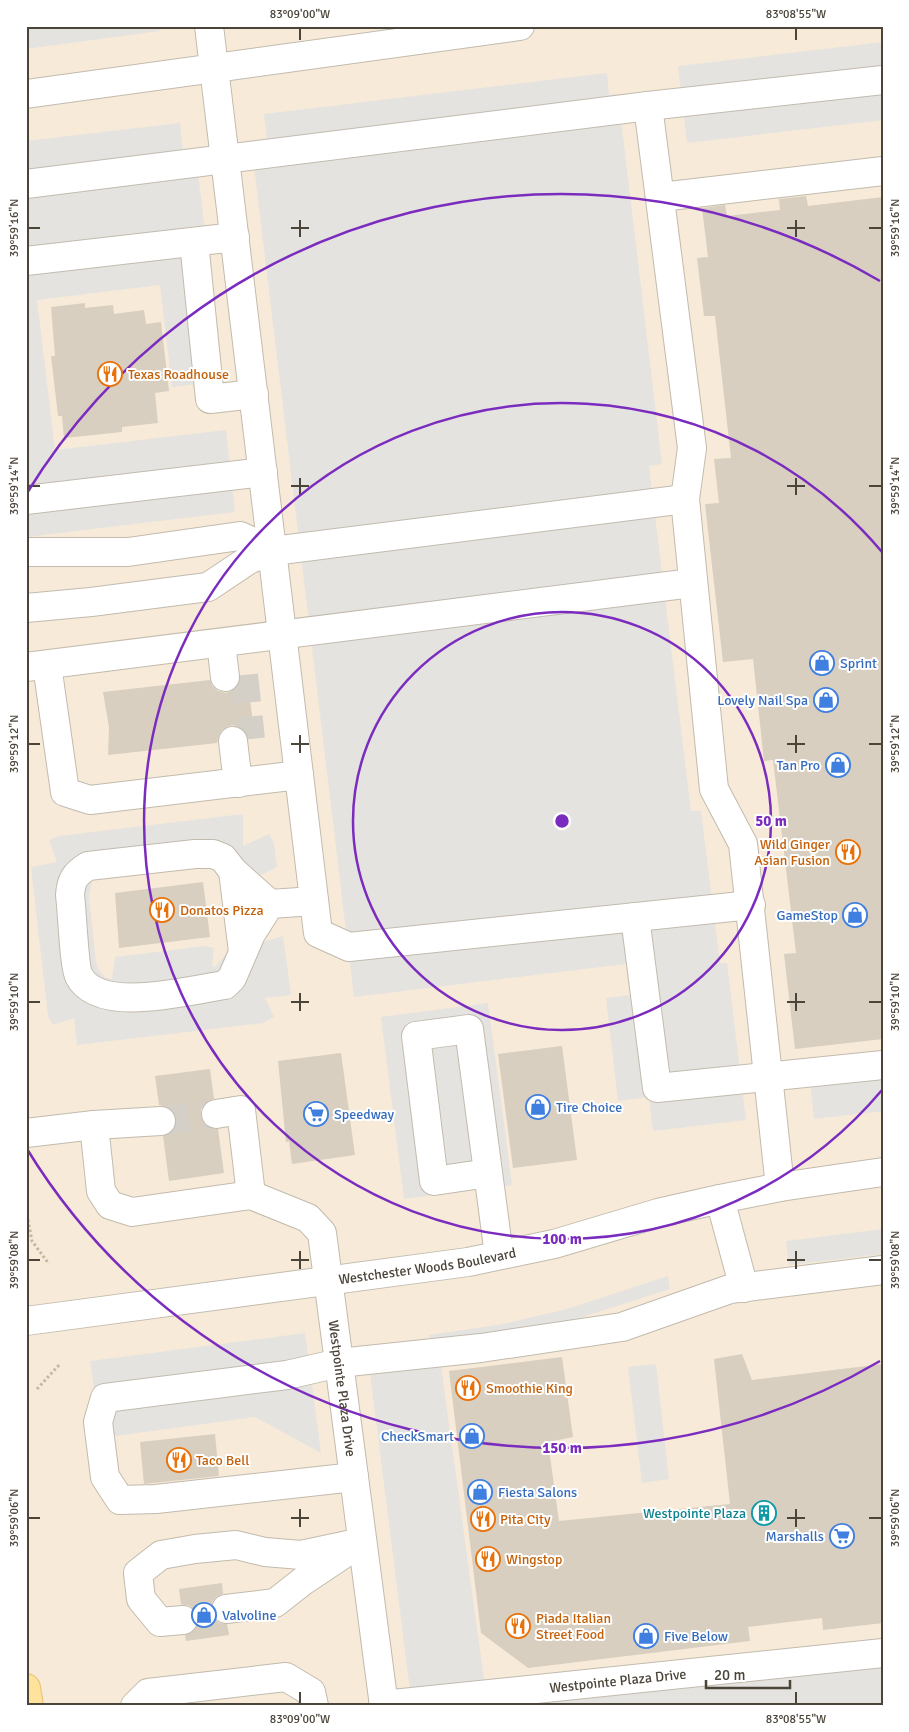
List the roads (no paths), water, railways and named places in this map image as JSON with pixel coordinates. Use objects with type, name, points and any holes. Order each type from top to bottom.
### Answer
[{"type":"main road","points":[[26,1688],[29,1706]]},
{"type":"street","points":[[209,26],[318,933],[349,947],[751,905]]},
{"type":"street","points":[[26,94],[215,70],[520,26]]},
{"type":"street","points":[[26,184],[648,106],[883,80]]},
{"type":"street","points":[[648,106],[692,448],[685,499],[714,789],[743,844],[780,1187]]},
{"type":"street","points":[[660,197],[883,171]]},
{"type":"street","points":[[26,261],[235,237]]},
{"type":"street","points":[[194,242],[210,399],[254,394]]},
{"type":"street","points":[[26,500],[263,472]]},
{"type":"street","points":[[26,608],[208,587],[250,559],[274,562],[685,499]]},
{"type":"street","points":[[26,552],[128,552],[240,536],[274,562]]},
{"type":"street","points":[[26,623],[34,625],[211,602],[242,578],[274,562]]},
{"type":"street","points":[[299,775],[90,800],[65,792],[32,667],[692,583]]},
{"type":"street","points":[[231,642],[235,676]]},
{"type":"street","points":[[242,740],[247,782]]},
{"type":"street","points":[[270,904],[251,934],[232,978],[225,985],[129,999],[107,995],[89,988],[78,975],[70,895],[71,882],[77,873],[88,866],[195,854],[213,854],[223,858],[233,871],[270,904],[314,901]]},
{"type":"street","points":[[233,871],[243,952]]},
{"type":"street","points":[[635,917],[657,1088],[883,1065]]},
{"type":"street","points":[[488,1173],[434,1181],[416,1036],[469,1029],[499,1255]]},
{"type":"street","points":[[94,1125],[101,1191],[110,1204],[132,1212],[251,1195],[240,1110],[216,1114]]},
{"type":"street","points":[[26,1134],[94,1125],[161,1121]]},
{"type":"street","name":"Westchester Woods Boulevard","points":[[26,1321],[329,1281],[499,1255],[554,1244],[658,1213],[720,1199],[780,1187],[883,1172]]},
{"type":"street","name":"Westpointe Plaza Drive","points":[[251,1195],[308,1218],[322,1233],[383,1705],[883,1653]]},
{"type":"street","points":[[720,1199],[744,1288]]},
{"type":"street","points":[[354,1478],[156,1499],[120,1500],[105,1478],[98,1422],[105,1398],[287,1375],[339,1363],[622,1327],[730,1290],[883,1270]]},
{"type":"street","points":[[226,1609],[275,1603],[303,1580],[362,1542]]},
{"type":"street","points":[[183,1620],[160,1622],[141,1599],[138,1573],[161,1554],[236,1545],[265,1552],[300,1554],[362,1542]]},
{"type":"street","points":[[135,1706],[148,1693],[286,1677],[311,1692],[314,1706]]},
{"type":"tunnel","points":[[244,675],[251,739]]},
{"type":"tunnel","points":[[161,1121],[216,1114]]},
{"type":"place","name":"Texas Roadhouse","points":[[110,374]]},
{"type":"place","name":"Sprint","points":[[822,663]]},
{"type":"place","name":"Lovely Nail Spa","points":[[826,700]]},
{"type":"place","name":"Tan Pro","points":[[838,765]]},
{"type":"place","name":"Wild Ginger Asian Fusion","points":[[848,852]]},
{"type":"place","name":"Donatos Pizza","points":[[162,910]]},
{"type":"place","name":"GameStop","points":[[855,915]]},
{"type":"place","name":"Tire Choice","points":[[538,1107]]},
{"type":"place","name":"Speedway","points":[[316,1114]]},
{"type":"place","name":"Smoothie King","points":[[468,1388]]},
{"type":"place","name":"CheckSmart","points":[[472,1436]]},
{"type":"place","name":"Taco Bell","points":[[179,1460]]},
{"type":"place","name":"Fiesta Salons","points":[[480,1492]]},
{"type":"place","name":"Westpointe Plaza","points":[[764,1513]]},
{"type":"place","name":"Pita City","points":[[483,1519]]},
{"type":"place","name":"Marshalls","points":[[842,1536]]},
{"type":"place","name":"Wingstop","points":[[488,1559]]},
{"type":"place","name":"Valvoline","points":[[204,1615]]},
{"type":"place","name":"Piada Italian Street Food","points":[[518,1626]]},
{"type":"place","name":"Five Below","points":[[646,1636]]}]
